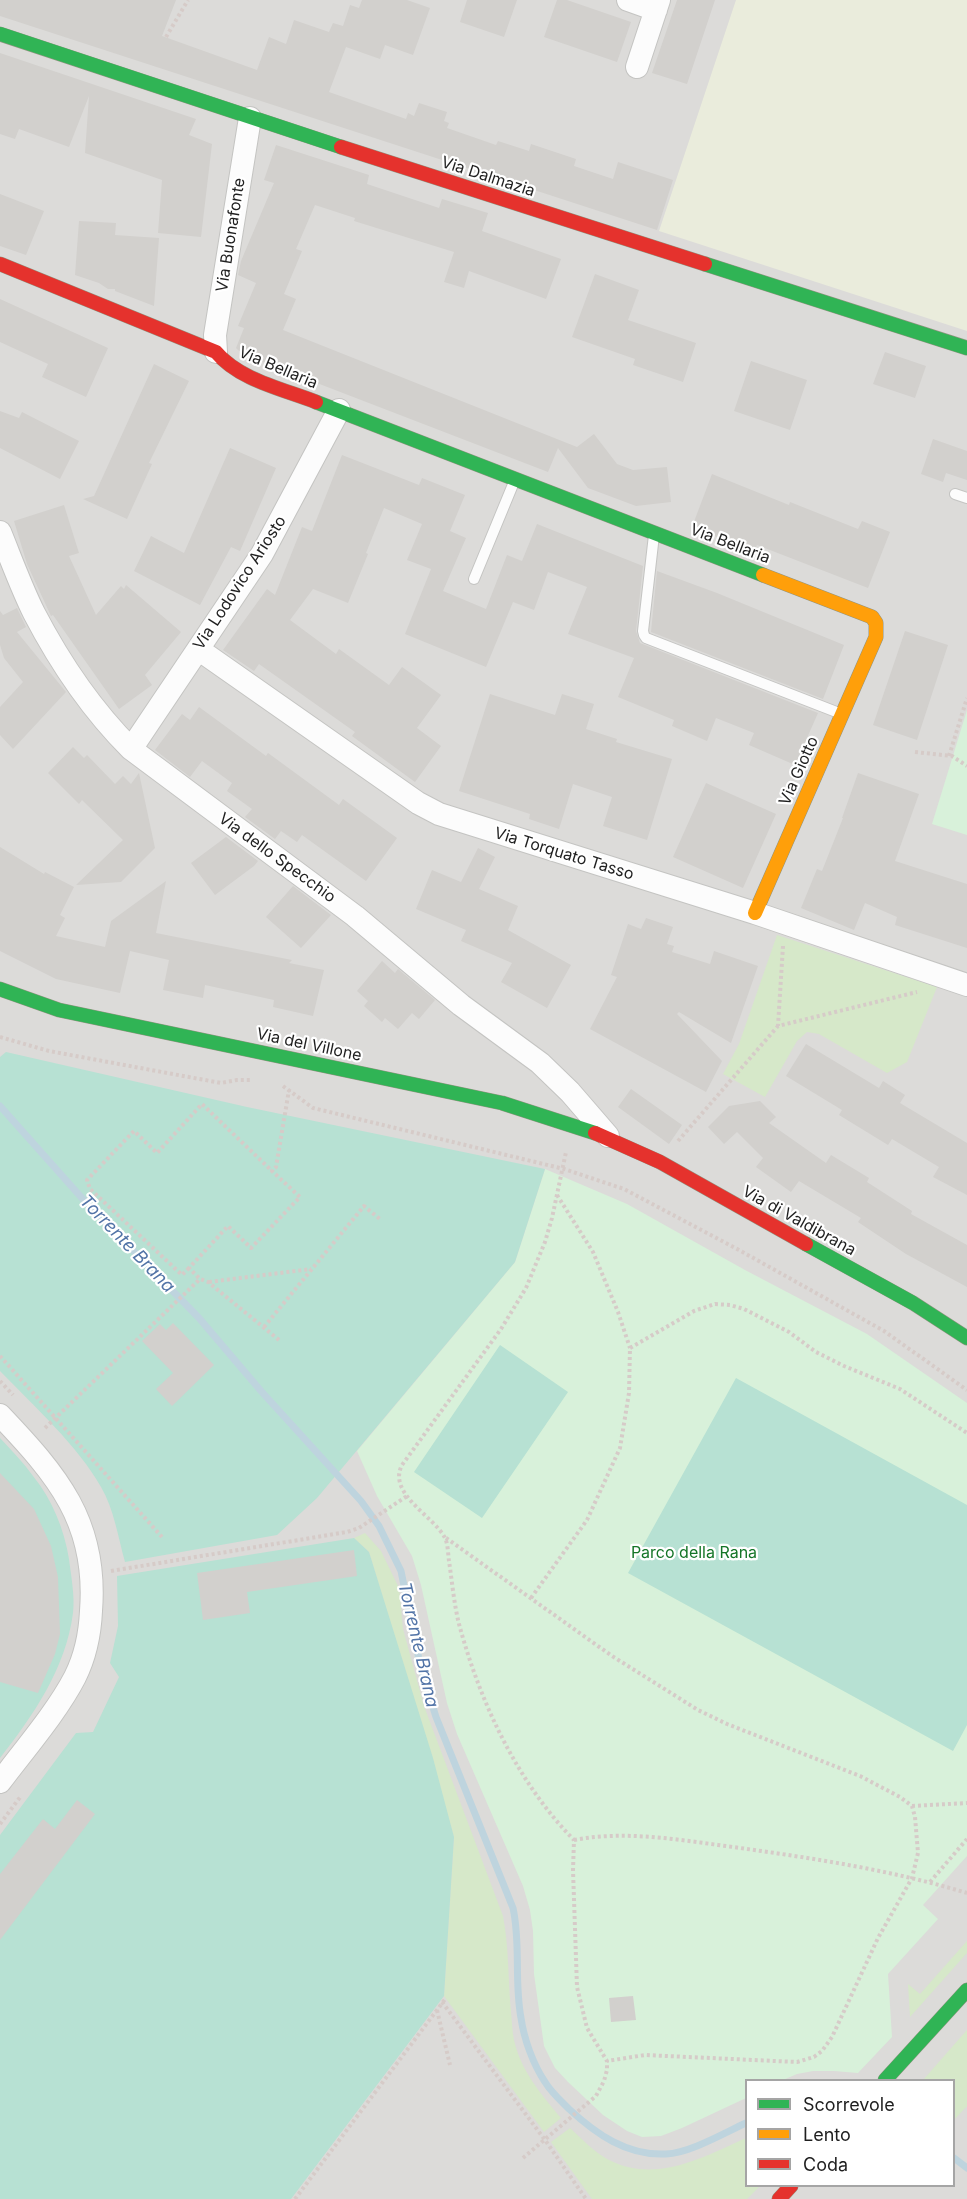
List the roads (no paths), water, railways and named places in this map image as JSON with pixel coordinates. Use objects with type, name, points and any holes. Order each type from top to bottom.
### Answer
[{"type":"street","points":[[628,0],[657,5],[637,67]]},
{"type":"street","name":"Via Dalmazia","points":[[0,34],[250,118],[967,348]]},
{"type":"street","name":"Via Buonafonte","points":[[216,352],[214,335],[250,118]]},
{"type":"street","name":"Via Bellaria","points":[[0,264],[216,352],[226,364],[244,374],[865,614],[876,623],[877,630],[873,643]]},
{"type":"street","name":"Via Lodovico Ariosto","points":[[130,749],[278,529],[339,410]]},
{"type":"street","name":"Via dello Specchio","points":[[0,532],[33,612],[60,660],[105,721],[130,749],[355,916],[461,1005],[548,1070],[611,1139]]},
{"type":"street","name":"Via Giotto","points":[[755,913],[873,643]]},
{"type":"street","name":"Via Torquato Tasso","points":[[198,649],[418,802],[439,814],[755,913],[967,984]]},
{"type":"street","name":"Via del Villone","points":[[0,989],[59,1010],[502,1103],[611,1139]]},
{"type":"street","name":"Via di Valdibrana","points":[[611,1139],[660,1162],[914,1303],[967,1338]]},
{"type":"street","points":[[0,1415],[38,1456],[66,1492],[82,1529],[93,1575],[91,1619],[80,1667],[0,1782]]},
{"type":"street","points":[[886,2079],[967,1990]]},
{"type":"street","points":[[779,2199],[790,2187]]},
{"type":"lane","points":[[474,579],[516,479]]},
{"type":"lane","points":[[955,494],[967,498]]},
{"type":"lane","points":[[654,532],[643,631],[646,638],[842,714]]},
{"type":"waterway","name":"Torrente Brana","points":[[0,1106],[81,1197],[199,1318],[261,1391],[361,1501],[379,1526],[401,1571],[421,1669],[436,1717],[513,1908],[517,1935],[518,1990],[522,2026],[533,2059],[547,2086],[569,2109],[601,2135],[625,2147],[652,2154],[686,2150],[745,2123]]},
{"type":"waterway","name":"Torrente Brana","points":[[955,2159],[967,2168]]},
{"type":"park label","name":"Parco della Rana","points":[[694,1553]]}]
